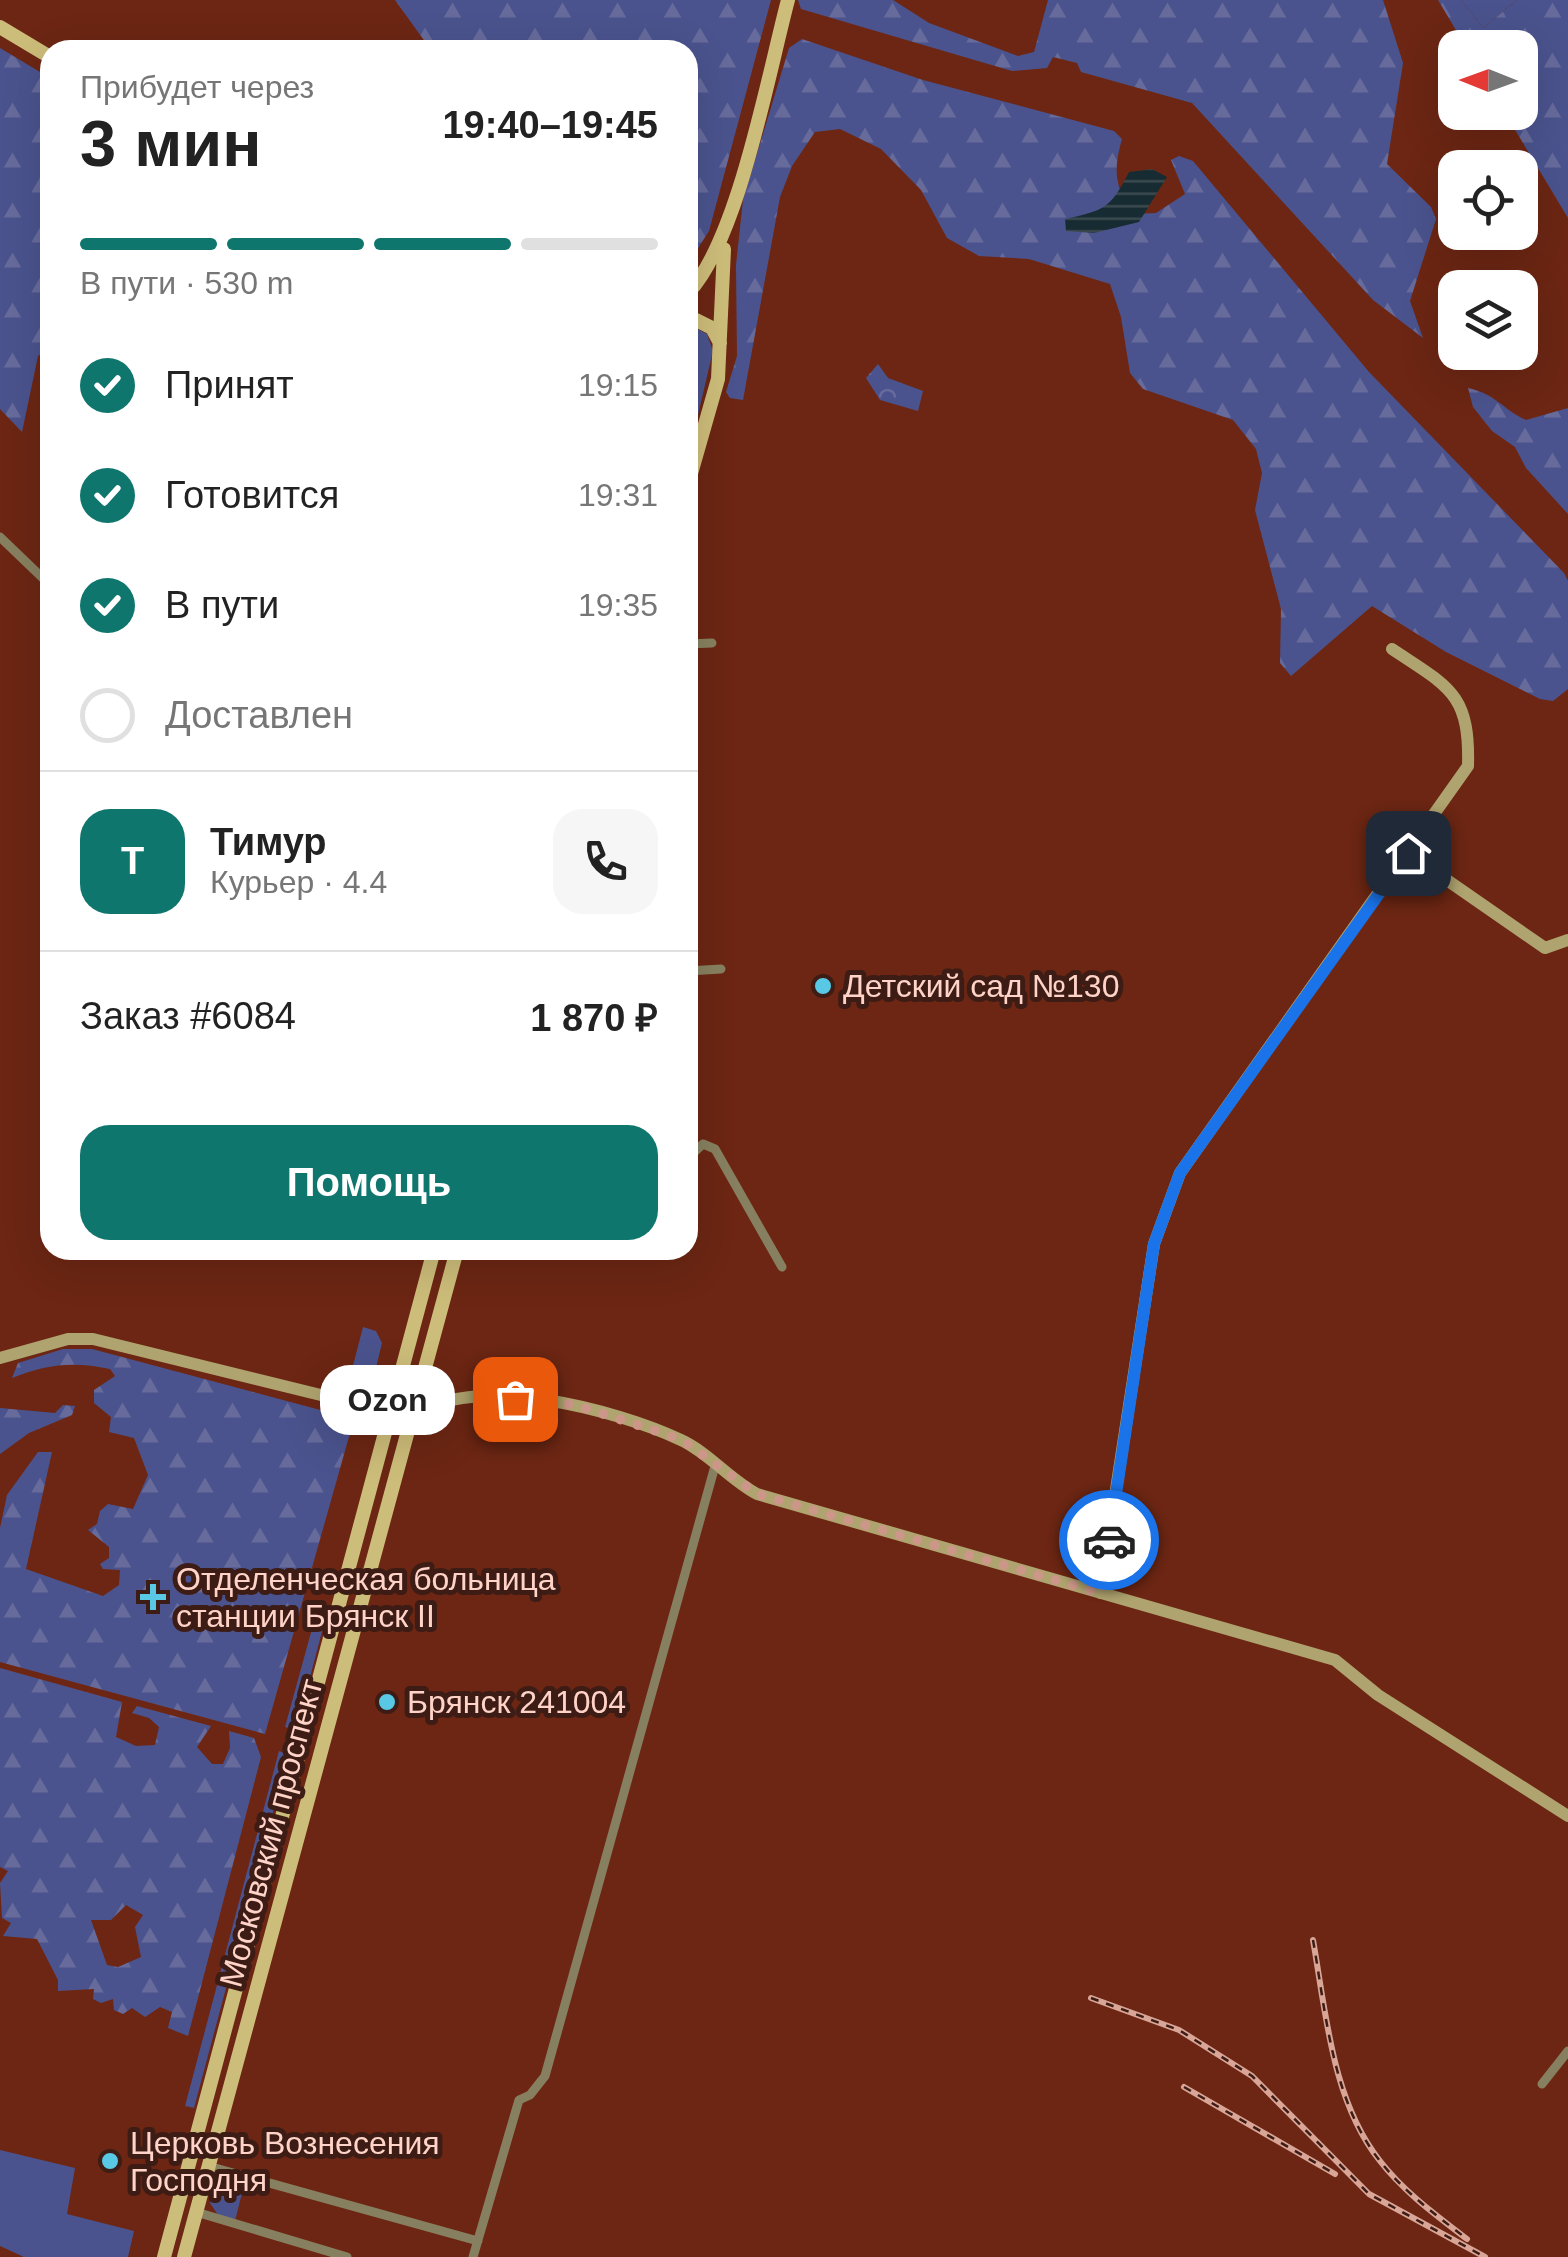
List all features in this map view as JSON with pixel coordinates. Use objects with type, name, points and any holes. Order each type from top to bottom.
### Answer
[{"type":"main road","points":[[698,282],[726,228],[788,0]]},
{"type":"main road","points":[[0,26],[40,51]]},
{"type":"main road","points":[[698,451],[713,401],[722,349],[719,296],[726,228]]},
{"type":"main road","points":[[698,321],[712,328],[722,349]]},
{"type":"main road","name":"Московский проспект","points":[[164,2257],[431,1260]]},
{"type":"main road","name":"Московский проспект","points":[[184,2257],[453,1260]]},
{"type":"main road","points":[[390,1412],[412,1416]]},
{"type":"main road","points":[[190,2162],[208,2166]]},
{"type":"main road","points":[[177,2208],[196,2212]]},
{"type":"street","points":[[0,537],[40,575]]},
{"type":"street","points":[[698,644],[712,643]]},
{"type":"street","points":[[1100,1593],[1154,1244],[1180,1173],[1468,766],[1469,726],[1446,685],[1392,649]]},
{"type":"street","points":[[1408,853],[1545,948],[1568,940]]},
{"type":"street","points":[[698,971],[721,970]]},
{"type":"street","points":[[698,1149],[703,1144],[714,1149],[782,1267]]},
{"type":"street","points":[[0,1358],[68,1339],[93,1340],[390,1412]]},
{"type":"street","points":[[412,1416],[438,1402],[460,1399],[575,1405],[685,1442],[757,1494],[1336,1660],[1378,1695],[1568,1816]]},
{"type":"street","points":[[473,2257],[519,2100],[530,2095],[545,2076],[715,1466]]},
{"type":"street","points":[[1542,2084],[1568,2051]]},
{"type":"street","points":[[208,2166],[478,2241]]},
{"type":"street","points":[[196,2212],[347,2257]]},
{"type":"green space","points":[[395,0],[771,0],[709,231],[698,248],[698,40],[424,40]]},
{"type":"green space","points":[[798,0],[893,0],[929,23],[1018,56],[1034,52],[1048,0],[1383,0],[1403,63],[1387,164],[1431,207],[1436,219],[1410,301],[1423,338],[1373,300],[1192,103],[1081,72],[1077,63],[1053,57],[1047,68],[1012,71],[801,9]]},
{"type":"green space","points":[[1438,0],[1461,0],[1483,28],[1517,0],[1568,0],[1568,218],[1538,168],[1538,150],[1527,150],[1515,130],[1538,130],[1538,30],[1456,30]]},
{"type":"green space","points":[[1461,0],[1517,0],[1483,28]]},
{"type":"green space","points":[[802,39],[923,80],[1114,131],[1122,139],[1117,160],[1119,187],[1135,214],[1156,213],[1185,194],[1171,160],[1179,156],[1193,161],[1369,372],[1564,573],[1568,581],[1568,689],[1553,701],[1540,699],[1446,652],[1372,606],[1291,676],[1280,663],[1281,609],[1255,510],[1262,473],[1256,449],[1233,420],[1143,389],[1130,373],[1121,317],[1110,284],[1029,259],[979,256],[947,238],[921,190],[881,149],[840,129],[815,132],[792,166],[780,197],[743,400],[730,398],[726,392],[737,356],[736,265],[743,200],[789,48]]},
{"type":"green space","points":[[0,48],[40,72],[40,354],[22,432],[0,409]]},
{"type":"green space","points":[[698,329],[707,334],[713,351],[698,415]]},
{"type":"green space","points":[[878,364],[888,378],[923,391],[918,411],[880,400],[866,378]]},
{"type":"green space","points":[[1468,388],[1486,394],[1526,420],[1568,408],[1568,514],[1526,468],[1515,447],[1492,431],[1473,407]]},
{"type":"green space","points":[[363,1327],[376,1331],[382,1343],[374,1376],[365,1382],[349,1381]]},
{"type":"green space","points":[[63,1349],[92,1349],[354,1419],[265,1734],[0,1662],[0,1528],[7,1495],[38,1452],[52,1452],[26,1569],[103,1596],[119,1585],[120,1570],[103,1569],[100,1564],[109,1558],[109,1547],[88,1530],[97,1524],[100,1511],[108,1504],[133,1509],[148,1475],[134,1438],[109,1432],[111,1417],[94,1403],[94,1390],[115,1376],[110,1369],[60,1365],[12,1378],[18,1363]]},
{"type":"green space","points":[[63,1405],[75,1406],[72,1415],[29,1433],[0,1454],[0,1408],[55,1413]]},
{"type":"green space","points":[[313,1625],[323,1628],[296,1730],[285,1727]]},
{"type":"green space","points":[[0,1668],[122,1702],[116,1737],[136,1746],[155,1745],[159,1727],[149,1718],[132,1713],[137,1706],[211,1726],[197,1747],[212,1764],[223,1764],[230,1748],[229,1731],[254,1738],[261,1757],[188,2036],[168,2028],[172,2012],[160,2007],[145,2017],[132,2008],[123,2014],[114,2010],[113,1999],[101,2003],[93,1999],[94,1989],[58,1991],[58,1980],[37,1939],[3,1936],[11,1923],[2,1918],[0,1883],[8,1871],[0,1867]],"holes":[[[126,1905],[143,1915],[135,1927],[141,1957],[118,1967],[107,1965],[91,1920],[111,1920]]]},
{"type":"green space","points":[[279,1751],[284,1753],[285,1767],[194,2108],[185,2106]]},
{"type":"green space","points":[[0,2150],[75,2168],[67,2214],[134,2231],[128,2257],[24,2257],[0,2246]]},
{"type":"green space","points":[[228,2181],[244,2185],[235,2221],[218,2215],[210,2203],[215,2187]]},
{"type":"shaded area","points":[[1152,169],[1167,177],[1139,222],[1094,233],[1066,231],[1065,219],[1105,206],[1129,172]]},
{"type":"railway","points":[[1313,1940],[1333,2055],[1364,2137],[1399,2183],[1467,2239]]},
{"type":"railway","points":[[1091,1998],[1179,2030],[1252,2076],[1369,2194],[1485,2257]]},
{"type":"railway","points":[[1184,2087],[1335,2174]]},
{"type":"way so far","points":[[515,1399],[575,1405],[663,1433],[685,1442],[728,1477],[757,1494],[1100,1593],[1109,1540]]},
{"type":"place","name":"Детский сад №130","points":[[823,986]]},
{"type":"place","name":"Ozon","points":[[515,1399]]},
{"type":"place","name":"Отделенческая больница станции Брянск II","points":[[153,1597]]},
{"type":"place","name":"Брянск 241004","points":[[387,1702]]},
{"type":"place","name":"Церковь Вознесения Господня","points":[[110,2161]]},
{"type":"route","points":[[1109,1540],[1154,1244],[1180,1173],[1408,853]]}]
